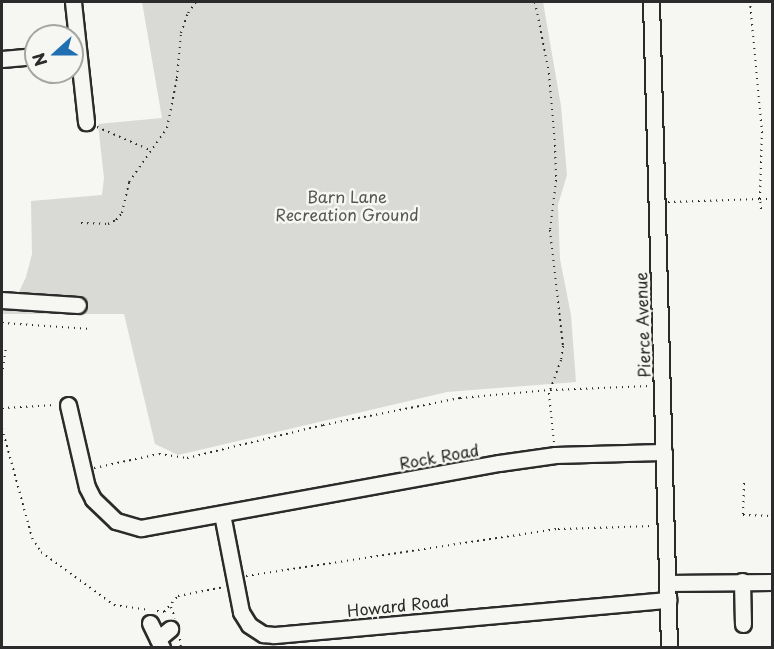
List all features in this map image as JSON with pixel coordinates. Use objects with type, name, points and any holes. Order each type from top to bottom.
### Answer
[{"type":"street","points":[[73,2],[74,24]]},
{"type":"street","name":"Pierce Avenue","points":[[651,2],[669,648]]},
{"type":"street","points":[[2,59],[24,57]]},
{"type":"street","points":[[80,84],[86,122]]},
{"type":"street","points":[[2,300],[78,305]]},
{"type":"street","name":"Rock Road","points":[[68,405],[87,487],[99,507],[124,524],[141,528],[499,463],[555,455],[664,452]]},
{"type":"street","name":"Howard Road","points":[[222,514],[241,612],[249,625],[263,634],[274,635],[668,600]]},
{"type":"street","points":[[742,581],[743,624]]},
{"type":"street","points":[[667,583],[772,582]]},
{"type":"street","points":[[150,623],[163,638]]},
{"type":"path","points":[[81,223],[108,224],[116,220],[122,213],[129,182],[167,128],[180,55],[181,33],[188,13],[196,2]]},
{"type":"path","points":[[535,2],[549,73],[555,145],[556,180],[550,230],[562,346],[561,360],[550,390],[555,455]]},
{"type":"path","points":[[750,2],[759,86],[761,209]]},
{"type":"path","points":[[86,122],[150,150]]},
{"type":"path","points":[[656,203],[772,199]]},
{"type":"path","points":[[2,323],[91,329]]},
{"type":"path","points":[[2,375],[6,348]]},
{"type":"path","points":[[83,470],[159,454],[187,458],[323,425],[460,398],[550,390],[662,386]]},
{"type":"path","points":[[2,408],[68,405]]},
{"type":"path","points":[[2,428],[32,538],[41,552],[114,605],[164,612],[178,596],[235,581],[558,528],[666,526]]},
{"type":"path","points":[[744,483],[743,515],[772,516]]},
{"type":"green space","name":"Barn Lane Recreation Ground","points":[[142,2],[543,2],[561,106],[567,175],[558,205],[560,259],[571,315],[576,382],[447,392],[178,455],[155,444],[124,314],[2,314],[2,295],[17,296],[26,277],[32,254],[31,201],[102,195],[104,178],[98,124],[162,118]]}]
